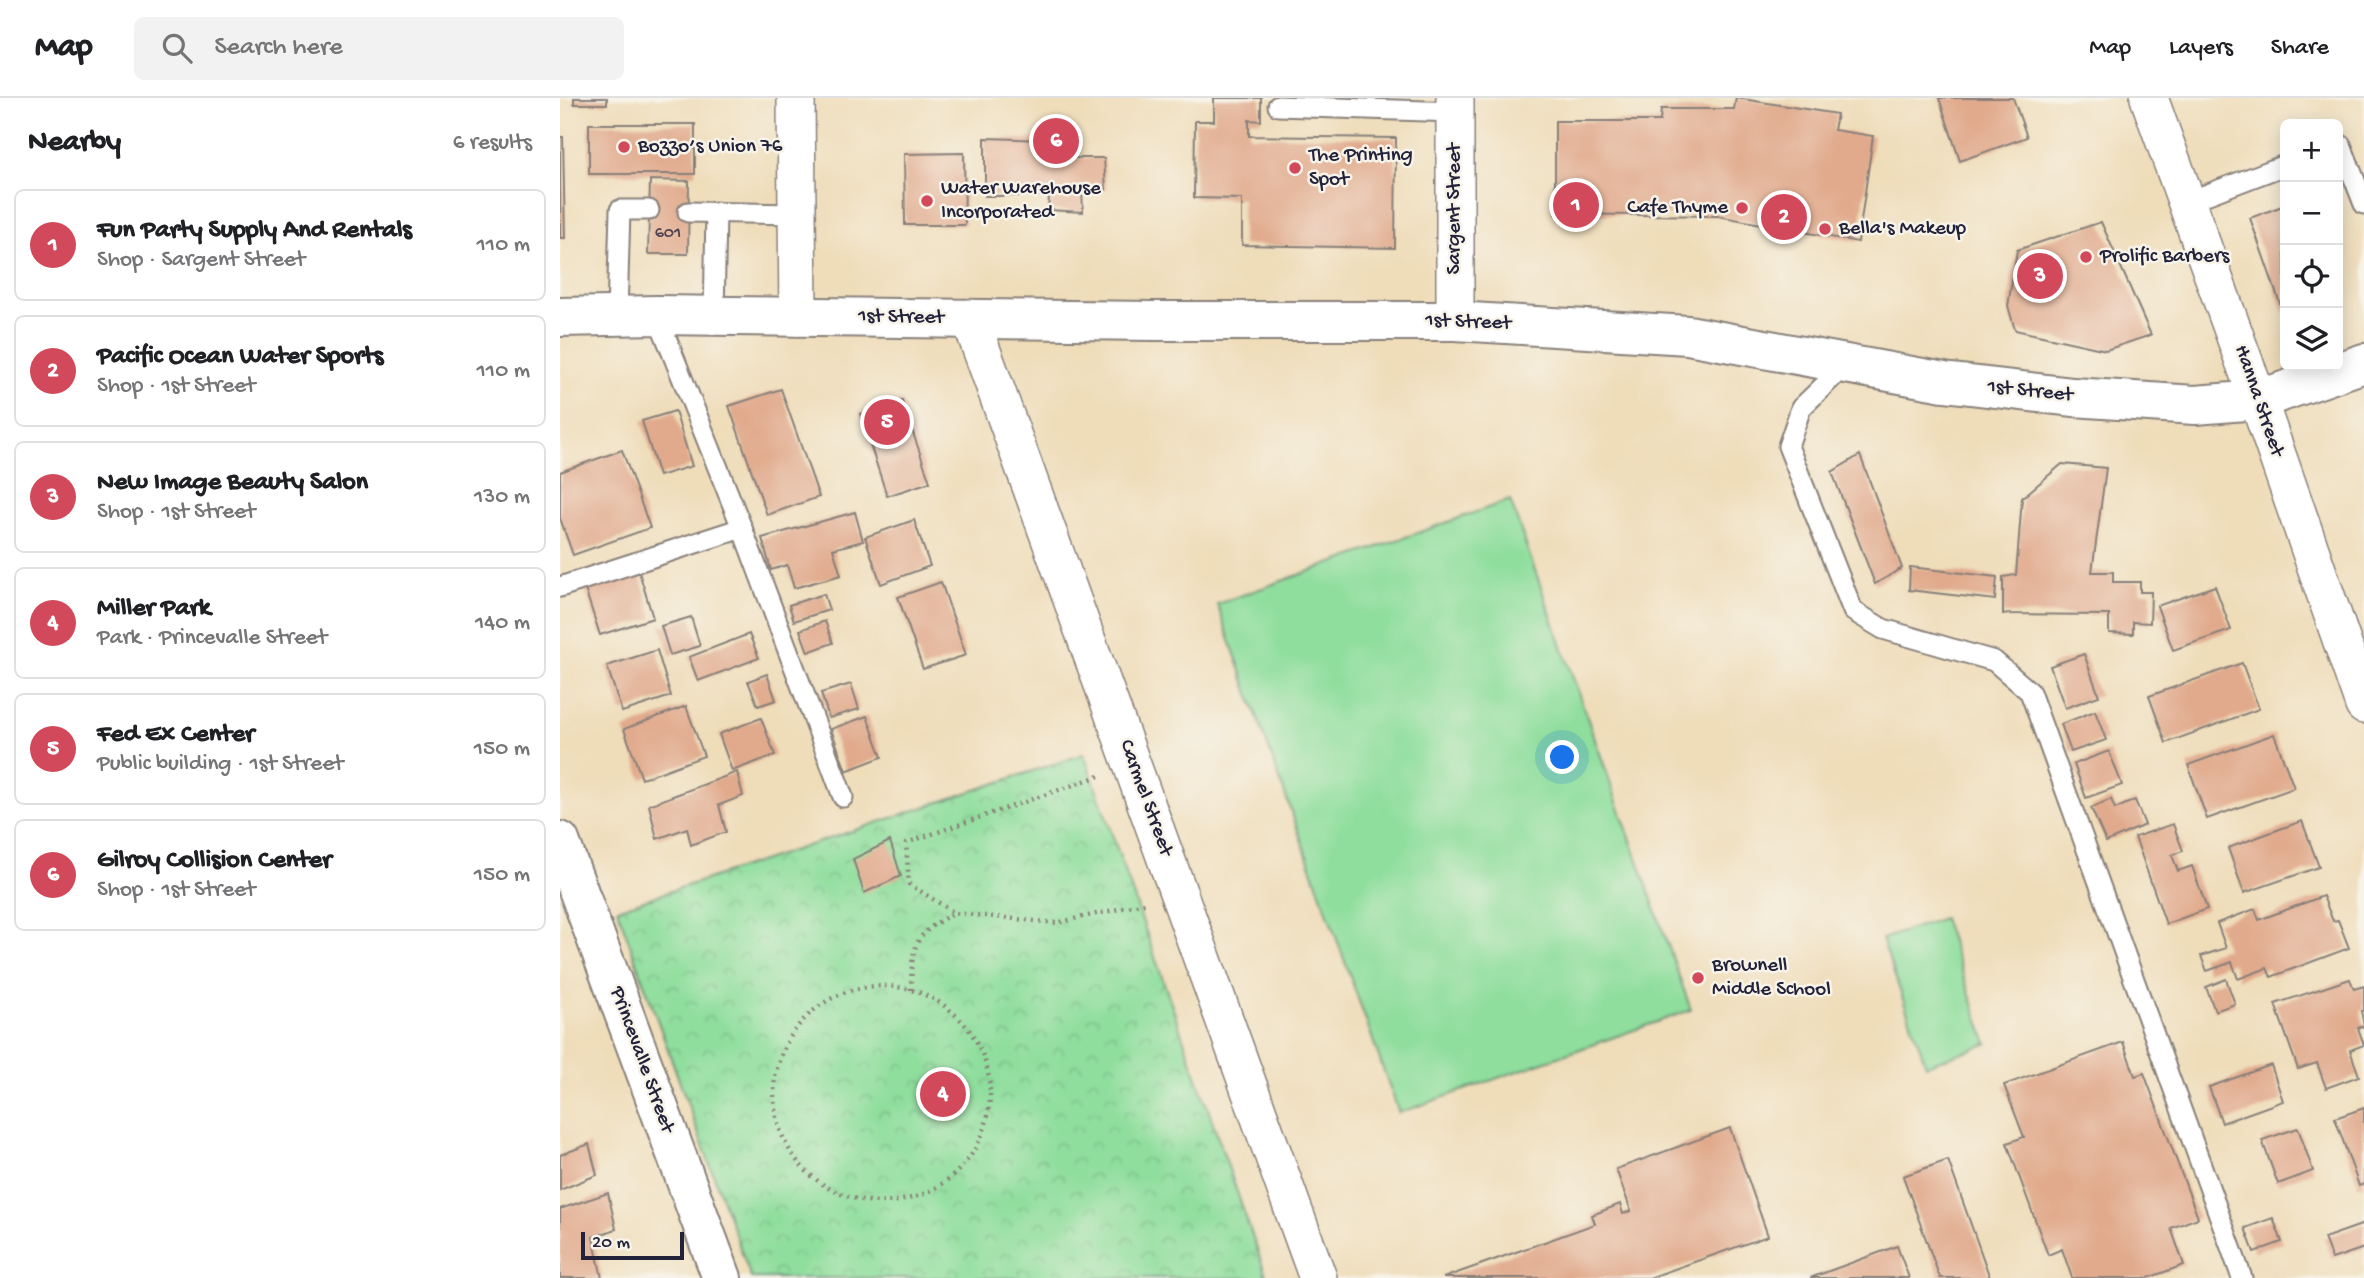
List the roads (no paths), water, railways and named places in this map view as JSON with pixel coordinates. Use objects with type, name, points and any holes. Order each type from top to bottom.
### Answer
[{"type":"main road","name":"1st Street","points":[[560,317],[657,315],[1455,321],[1688,335],[1944,382],[2073,397],[2195,405],[2258,400],[2364,363]]},
{"type":"main road","name":"Princevalle Street","points":[[560,841],[722,1278]]},
{"type":"street","points":[[796,98],[798,317]]},
{"type":"street","name":"Hanna Street","points":[[2150,98],[2364,705]]},
{"type":"street","name":"Sargent Street","points":[[1455,105],[1455,321]]},
{"type":"street","name":"Carmel Street","points":[[970,318],[1318,1278]]},
{"type":"lane","points":[[1278,106],[1455,105]]},
{"type":"lane","points":[[2343,150],[2364,204]]},
{"type":"lane","points":[[2187,202],[2280,167]]},
{"type":"lane","points":[[617,315],[620,210],[649,210]]},
{"type":"lane","points":[[688,212],[797,214]]},
{"type":"lane","points":[[714,316],[716,212]]},
{"type":"lane","points":[[657,315],[742,528],[843,797]]},
{"type":"lane","points":[[1845,365],[1801,408],[1788,446],[1853,611],[1883,629],[1994,661],[2029,692],[2242,1278]]},
{"type":"lane","points":[[560,587],[742,528]]},
{"type":"place","name":"Gilroy Collision Center","points":[[1056,141]]},
{"type":"place","name":"Bozzo’s Union 76","points":[[624,147]]},
{"type":"place","name":"The Printing Spot","points":[[1295,168]]},
{"type":"place","name":"Water Warehouse Incorporated","points":[[927,201]]},
{"type":"place","name":"Fun Party Supply And Rentals","points":[[1576,205]]},
{"type":"place","name":"Cafe Thyme","points":[[1742,208]]},
{"type":"place","name":"Pacific Ocean Water Sports","points":[[1784,217]]},
{"type":"place","name":"Bella's Makeup","points":[[1825,229]]},
{"type":"place","name":"Prolific Barbers","points":[[2086,257]]},
{"type":"place","name":"New Image Beauty Salon","points":[[2040,276]]},
{"type":"place","name":"Fed Ex Center","points":[[887,422]]},
{"type":"place","name":"Brownell Middle School","points":[[1698,978]]},
{"type":"place","name":"Miller Park","points":[[943,1094]]}]
